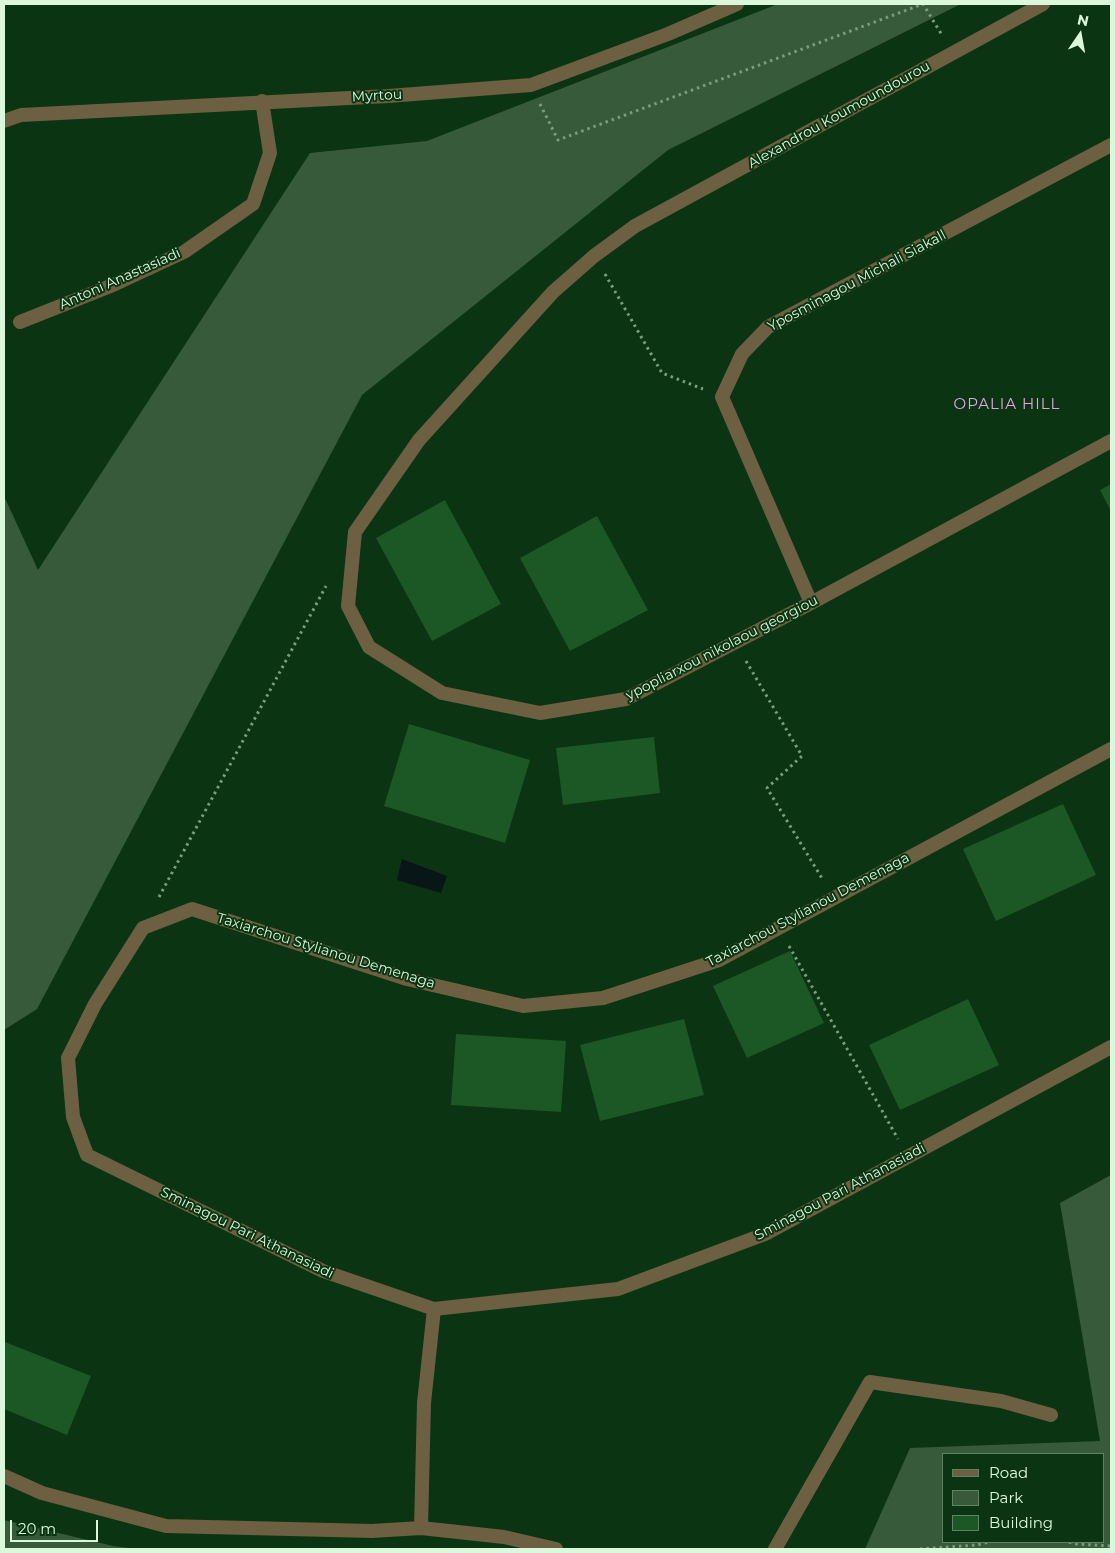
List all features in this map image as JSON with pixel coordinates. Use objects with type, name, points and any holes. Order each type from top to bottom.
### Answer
[{"type":"street","name":"Myrtou","points":[[4,121],[21,115],[262,101],[388,96],[531,85],[668,34],[737,4]]},
{"type":"street","name":"Alexandrou Koumoundourou","points":[[636,226],[1042,4]]},
{"type":"street","name":"Antoni Anastasiadi","points":[[20,322],[113,286],[184,252],[253,204],[270,153],[262,101]]},
{"type":"street","name":"Yposminagou Michali Siakall","points":[[722,397],[742,354],[768,327],[1111,145]]},
{"type":"street","name":"ypopliarxou nikolaou georgiou","points":[[636,226],[594,256],[553,292],[414,447],[355,532],[348,606],[369,647],[442,692],[540,713],[626,699],[811,603],[1111,441]]},
{"type":"street","points":[[722,397],[811,603]]},
{"type":"street","name":"Taxiarchou Stylianou Demenaga","points":[[143,928],[192,909],[407,979],[523,1006],[603,998],[719,960],[1111,749]]},
{"type":"street","name":"Sminagou Pari Athanasiadi","points":[[143,928],[95,1004],[68,1058],[73,1117],[87,1155],[323,1271],[434,1309],[618,1289],[765,1234],[1111,1047]]},
{"type":"street","points":[[421,1528],[424,1403],[434,1309]]},
{"type":"street","points":[[775,1549],[870,1382],[1001,1401],[1051,1415]]},
{"type":"street","points":[[4,1476],[42,1493],[166,1526],[372,1531],[421,1528],[504,1538],[556,1549]]},
{"type":"path","points":[[531,85],[558,140],[923,4],[953,52]]},
{"type":"path","points":[[594,256],[662,373],[722,397]]},
{"type":"path","points":[[143,928],[327,585]]},
{"type":"path","points":[[735,642],[802,756],[767,788],[834,898]]},
{"type":"path","points":[[778,928],[908,1156]]},
{"type":"path","points":[[920,1549],[985,1543]]},
{"type":"path","points":[[1072,1543],[1111,1546]]},
{"type":"green space","points":[[778,4],[961,4],[668,150],[362,395],[37,1009],[4,1030],[4,496],[38,570],[310,153],[427,141]]},
{"type":"green space","points":[[1111,1175],[1111,1549],[865,1549],[910,1448],[1100,1441],[1060,1203]]},
{"type":"green space","points":[[4,1520],[113,1546],[137,1549],[4,1549]]},
{"type":"shaded area","points":[[402,859],[447,876],[441,893],[397,880]]},
{"type":"building","points":[[1111,484],[1111,511],[1100,490]]},
{"type":"building","points":[[445,500],[501,604],[432,641],[376,538]]},
{"type":"building","points":[[597,516],[648,610],[570,651],[520,558]]},
{"type":"building","points":[[409,724],[530,760],[505,843],[384,806]]},
{"type":"building","points":[[654,737],[660,793],[563,805],[556,748]]},
{"type":"building","points":[[1063,804],[1096,875],[996,921],[963,849]]},
{"type":"building","points":[[790,951],[824,1023],[747,1058],[713,986]]},
{"type":"building","points":[[968,999],[999,1065],[900,1110],[869,1045]]},
{"type":"building","points":[[684,1019],[704,1095],[600,1121],[580,1045]]},
{"type":"building","points":[[456,1034],[566,1041],[561,1112],[451,1105]]},
{"type":"building","points":[[5,1342],[91,1376],[67,1435],[4,1409]]},
{"type":"district","name":"OPALIA HILL","points":[[1007,405]]}]
